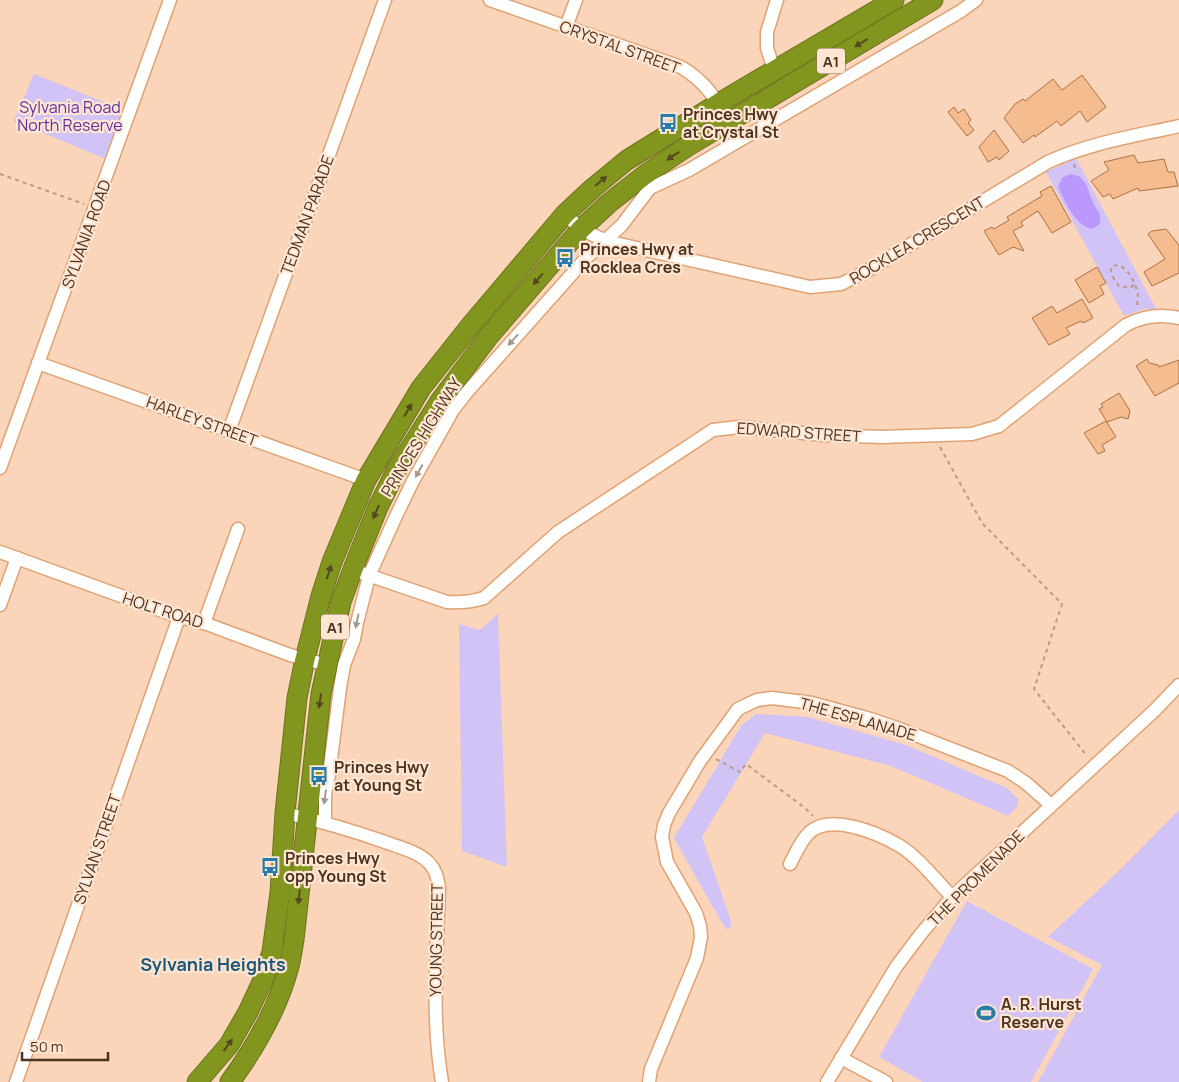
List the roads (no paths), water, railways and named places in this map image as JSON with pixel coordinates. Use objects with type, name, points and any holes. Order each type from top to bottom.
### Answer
[{"type":"highway","name":"PRINCES HIGHWAY","points":[[197,1082],[229,1045],[248,1012],[263,980],[272,952],[280,893],[285,813],[296,706],[305,659],[321,596],[332,562],[366,480],[421,388],[471,324],[565,214],[627,160],[718,103],[894,0]]},
{"type":"highway","name":"PRINCES HIGHWAY","points":[[230,1082],[247,1058],[278,1001],[289,969],[316,820],[317,726],[327,666],[341,602],[361,572],[378,507],[397,469],[440,401],[490,336],[581,229],[609,203],[646,174],[688,146],[933,0]]},
{"type":"street","name":"SYLVANIA ROAD","points":[[0,468],[170,0]]},
{"type":"street","name":"TEDMAN PARADE","points":[[229,431],[385,0]]},
{"type":"street","name":"CRYSTAL STREET","points":[[490,0],[680,67],[705,85],[729,122]]},
{"type":"street","points":[[566,27],[576,0]]},
{"type":"street","points":[[774,70],[767,48],[767,32],[778,0]]},
{"type":"street","name":"PRINCES HIGHWAY","points":[[316,820],[325,794],[344,665],[354,639],[361,572],[453,410],[466,392],[587,257],[622,225],[650,188],[689,170],[961,11],[976,0]]},
{"type":"street","points":[[884,30],[894,50]]},
{"type":"street","points":[[803,79],[812,98]]},
{"type":"street","points":[[776,95],[786,114]]},
{"type":"street","name":"ROCKLEA CRESCENT","points":[[565,214],[581,229],[606,241],[810,287],[841,284],[865,272],[1054,159],[1092,146],[1179,126]]},
{"type":"street","name":"EDWARD STREET","points":[[361,572],[448,602],[468,603],[484,598],[558,532],[713,430],[739,427],[824,435],[881,437],[972,434],[999,426],[1126,325],[1137,319],[1149,316],[1179,318]]},
{"type":"street","name":"HARLEY STREET","points":[[38,363],[366,480]]},
{"type":"street","points":[[204,623],[238,529]]},
{"type":"street","name":"HOLT ROAD","points":[[0,552],[67,578],[327,666]]},
{"type":"street","points":[[0,605],[17,558]]},
{"type":"street","name":"SYLVAN STREET","points":[[16,1082],[179,617]]},
{"type":"street","points":[[1051,805],[1154,711],[1179,685]]},
{"type":"street","name":"THE ESPLANADE","points":[[648,1082],[697,958],[701,937],[696,913],[667,862],[662,837],[664,825],[669,813],[706,754],[738,709],[757,700],[772,698],[812,703],[892,726],[1008,771],[1026,783],[1051,805]]},
{"type":"street","name":"THE PROMENADE","points":[[827,1082],[896,967],[920,935],[952,896],[1051,805]]},
{"type":"street","name":"YOUNG STREET","points":[[285,813],[316,820],[395,845],[428,861],[437,875],[439,887],[435,1006],[437,1051],[442,1082]]},
{"type":"street","points":[[790,864],[807,835],[818,823],[840,824],[870,832],[901,846],[952,896]]},
{"type":"street","points":[[841,1058],[886,1082]]},
{"type":"place","name":"Princes Hwy at Crystal St","points":[[668,123]]},
{"type":"place","name":"Princes Hwy at Rocklea Cres","points":[[565,258]]},
{"type":"place","name":"Princes Hwy at Young St","points":[[319,776]]},
{"type":"place","name":"Princes Hwy opp Young St","points":[[270,867]]},
{"type":"place","name":"A. R. Hurst Reserve","points":[[986,1013]]},
{"type":"district","name":"Sylvania Heights","points":[[213,964]]},
{"type":"park label","name":"Sylvania Road North Reserve","points":[[70,116]]}]
